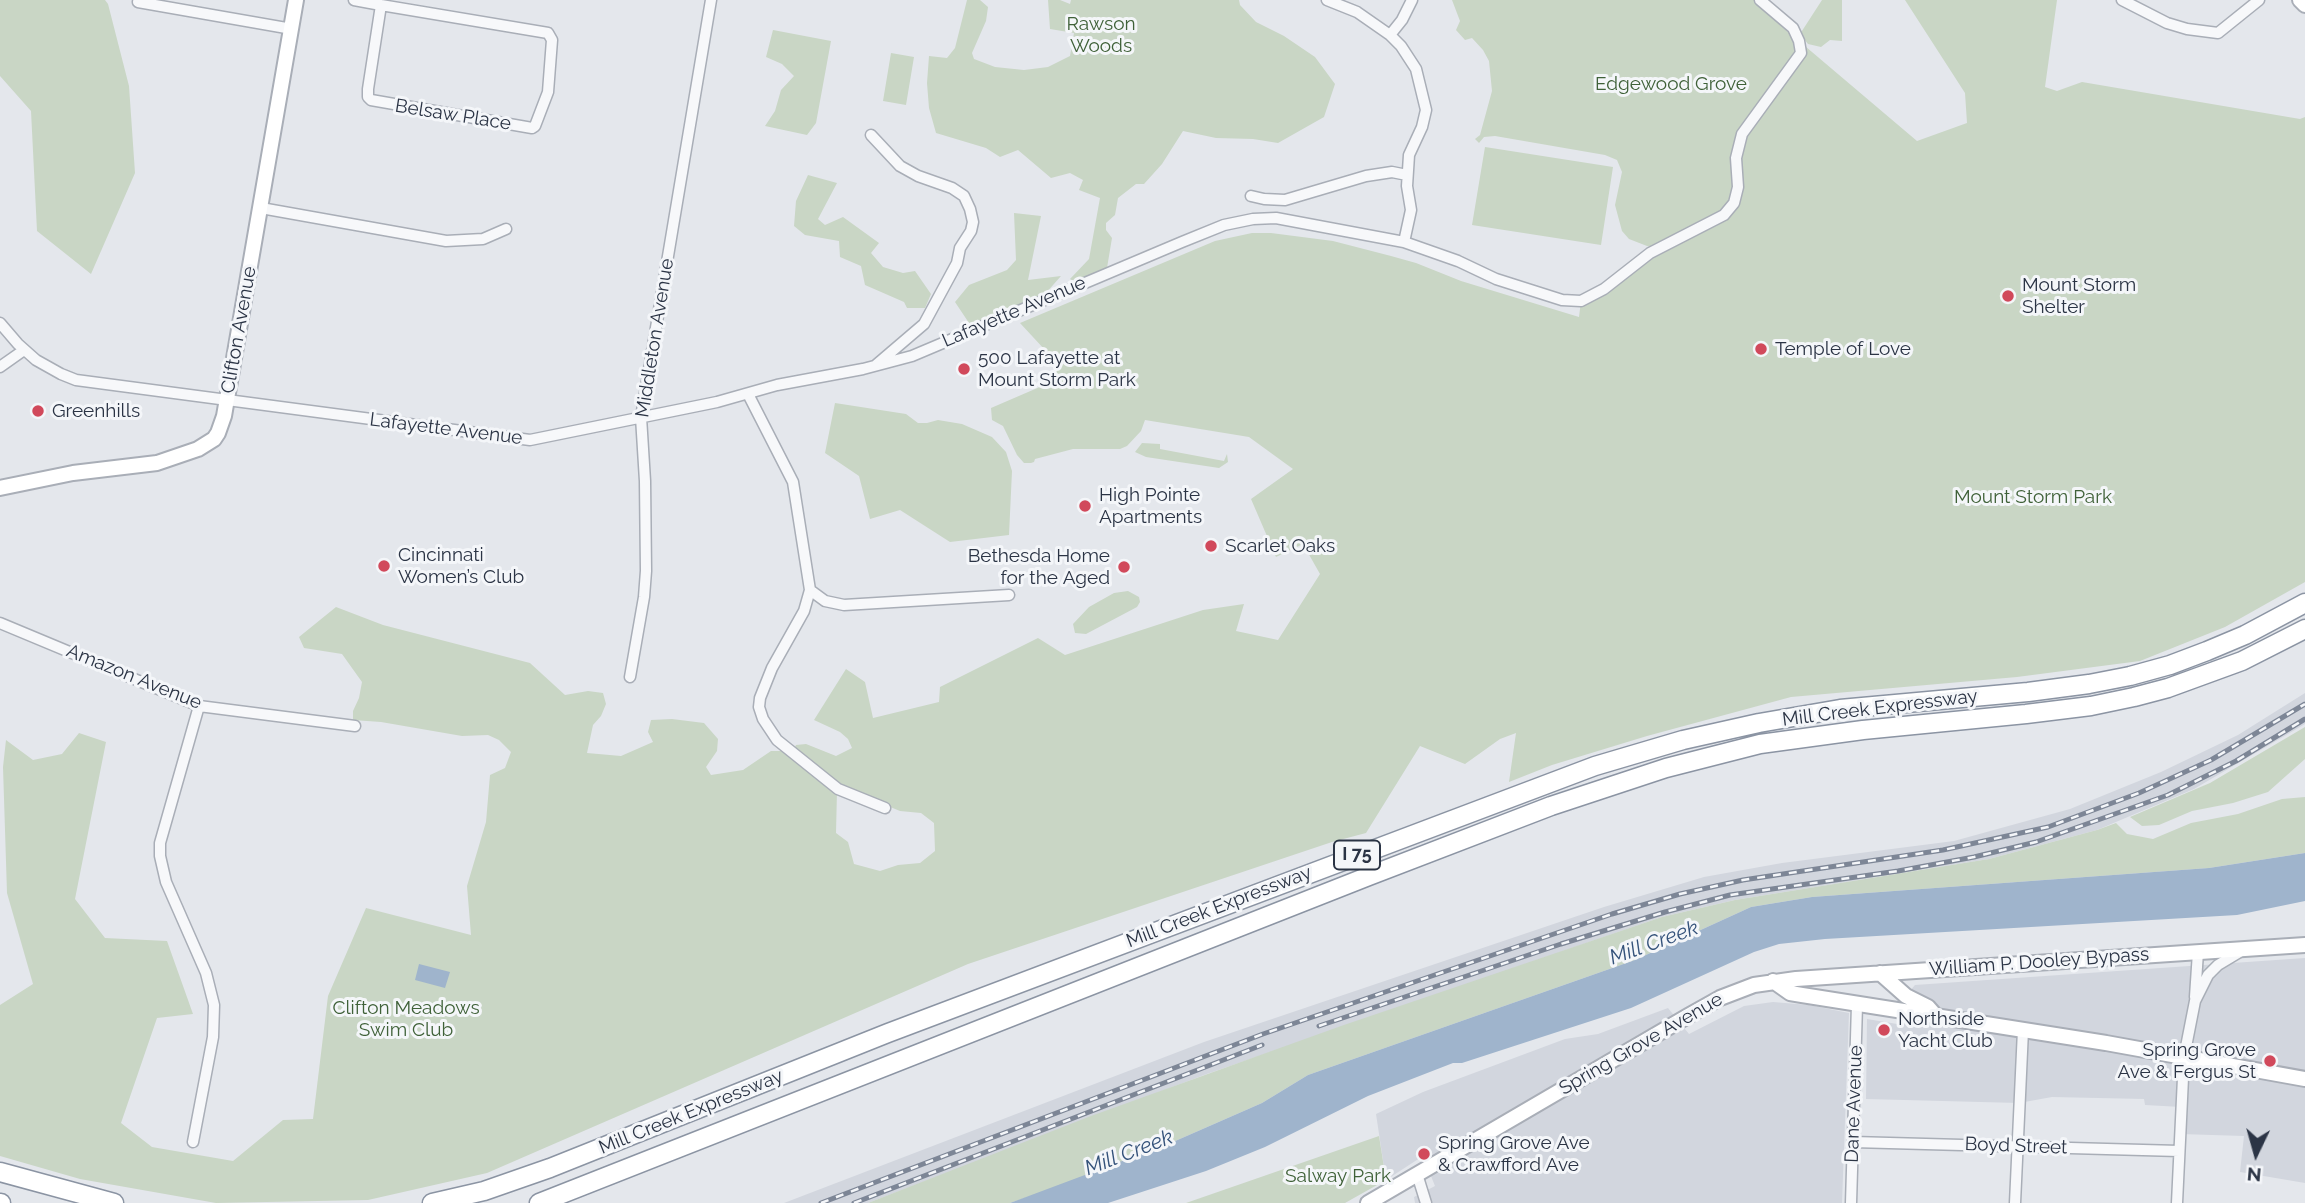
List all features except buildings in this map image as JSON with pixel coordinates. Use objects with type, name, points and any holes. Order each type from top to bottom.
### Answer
[{"type":"highway","name":"Mill Creek Expressway","points":[[432,1203],[484,1191],[550,1168],[888,1033],[1595,766],[1696,737],[1839,709],[2028,692],[2130,676],[2171,665],[2207,651],[2271,622],[2305,603]]},
{"type":"highway","name":"Mill Creek Expressway","points":[[539,1203],[1369,876],[1551,806],[1666,768],[1760,744],[1863,730],[2039,713],[2134,697],[2168,688],[2242,661],[2305,629]]},
{"type":"highway","points":[[6,1174],[114,1203]]},
{"type":"main road","name":"Clifton Avenue","points":[[0,488],[73,473],[157,463],[189,453],[214,439],[222,426],[296,0]]},
{"type":"main road","points":[[2300,0],[2305,5]]},
{"type":"main road","name":"William P. Dooley Bypass","points":[[1773,981],[2305,945]]},
{"type":"main road","points":[[1880,973],[1906,996],[1928,1007],[1936,1016]]},
{"type":"main road","points":[[1773,981],[1790,992],[1857,1005],[2022,1030],[2305,1079]]},
{"type":"main road","name":"Spring Grove Avenue","points":[[1368,1203],[1720,998],[1773,981]]},
{"type":"street","name":"Belsaw Place","points":[[354,0],[548,33],[552,40],[548,92],[535,126],[532,128],[371,100],[368,97],[368,89],[381,5]]},
{"type":"street","name":"Middleton Avenue","points":[[630,677],[646,571],[645,481],[640,417],[711,0]]},
{"type":"street","points":[[1326,0],[1357,12],[1390,35],[1411,58],[1422,85],[1425,100],[1424,122],[1409,155],[1407,175],[1411,209],[1404,242]]},
{"type":"street","points":[[1390,35],[1402,20],[1412,0]]},
{"type":"street","name":"Lafayette Avenue","points":[[0,323],[24,350],[47,367],[76,380],[530,440],[912,356],[1084,281],[1224,225],[1276,218],[1404,242],[1458,261],[1496,279],[1562,300],[1581,301],[1604,289],[1650,253],[1707,226],[1730,210],[1737,195],[1736,158],[1742,134],[1801,52],[1793,28],[1760,0]]},
{"type":"street","points":[[2122,0],[2167,23],[2218,33],[2259,0]]},
{"type":"street","points":[[138,2],[292,29]]},
{"type":"street","points":[[872,135],[900,166],[918,176],[952,188],[964,196],[973,222],[971,231],[960,248],[957,263],[923,324],[875,366]]},
{"type":"street","points":[[1251,196],[1285,200],[1366,176],[1392,172],[1407,175]]},
{"type":"street","points":[[261,208],[446,241],[483,239],[506,229]]},
{"type":"street","points":[[0,368],[24,350]]},
{"type":"street","points":[[748,394],[793,482],[810,590],[804,611],[772,668],[760,698],[759,708],[777,740],[838,789],[885,808]]},
{"type":"street","points":[[810,590],[825,601],[844,605],[1009,595]]},
{"type":"street","name":"Amazon Avenue","points":[[0,622],[199,706],[355,726]]},
{"type":"street","points":[[193,1142],[213,1037],[214,1005],[206,973],[166,883],[160,842],[199,706]]},
{"type":"street","points":[[2195,1001],[2208,975],[2218,965],[2245,949]]},
{"type":"street","points":[[2177,1203],[2184,1057],[2195,1001],[2198,952]]},
{"type":"street","name":"Dane Avenue","points":[[1851,1203],[1857,1005]]},
{"type":"street","points":[[2015,1203],[2022,1030]]},
{"type":"street","name":"Boyd Street","points":[[1853,1142],[2179,1151]]},
{"type":"street","points":[[1417,1174],[1426,1203]]},
{"type":"shaded area","points":[[2305,693],[2305,724],[2194,789],[2097,830],[1989,859],[1735,900],[1662,917],[1204,1075],[868,1203],[784,1203],[1204,1042],[1604,907],[1704,877],[1782,863],[1954,841],[2070,809],[2161,772],[2238,735]]},
{"type":"shaded area","points":[[2305,958],[2305,1183],[2240,1172],[2244,1136],[2180,1134],[2181,1107],[2145,1105],[2144,1099],[2052,1097],[2019,1103],[1866,1099],[1867,1019],[1903,1025],[1909,992],[1915,985]]},
{"type":"shaded area","points":[[1773,1002],[1809,1005],[1849,1013],[1842,1203],[1415,1203],[1414,1197],[1435,1186],[1423,1156],[1386,1180],[1376,1114],[1423,1092],[1565,1039],[1598,1034],[1668,1008],[1689,1034],[1744,1006]]},
{"type":"green space","points":[[0,0],[105,0],[108,4],[129,86],[135,173],[91,274],[37,231],[31,111],[0,76]]},
{"type":"green space","name":"Rawson Woods","points":[[967,0],[980,0],[988,7],[986,21],[972,53],[974,59],[995,67],[1024,70],[1048,67],[1070,56],[1074,33],[1050,29],[1048,0],[1060,0],[1070,4],[1071,0],[1239,0],[1240,5],[1256,22],[1284,36],[1315,57],[1335,84],[1324,117],[1278,143],[1216,138],[1183,131],[1162,164],[1144,184],[1136,184],[1118,198],[1115,215],[1106,223],[1106,230],[1112,238],[1107,268],[1077,283],[1070,279],[1089,259],[1100,198],[1079,190],[1083,180],[1070,173],[1051,178],[1018,150],[1000,157],[986,148],[936,133],[929,108],[929,56],[947,58],[955,48]]},
{"type":"green space","name":"Edgewood Grove","points":[[1452,0],[1754,0],[1791,35],[1796,51],[1738,135],[1732,154],[1732,193],[1725,207],[1714,216],[1651,247],[1629,239],[1622,231],[1615,205],[1622,172],[1617,160],[1605,155],[1495,136],[1484,137],[1479,143],[1475,139],[1480,135],[1492,91],[1489,61],[1472,38],[1465,40],[1456,30],[1460,21]]},
{"type":"green space","points":[[1822,0],[1842,0],[1842,41],[1830,40],[1821,47],[1808,44],[1800,34]]},
{"type":"green space","points":[[1905,0],[2057,0],[2045,87],[2057,91],[2082,82],[2300,119],[2305,117],[2305,582],[2225,627],[2140,661],[2017,677],[1791,697],[1647,736],[1552,765],[1509,782],[1516,733],[1500,739],[1465,764],[1420,746],[1366,833],[968,964],[487,1173],[368,1200],[216,1203],[80,1179],[0,1156],[0,1005],[33,984],[7,893],[3,767],[6,740],[33,760],[62,754],[79,733],[106,742],[75,899],[105,938],[167,941],[193,1014],[157,1018],[121,1123],[152,1147],[233,1161],[283,1120],[313,1119],[328,996],[366,908],[471,935],[467,886],[486,822],[490,775],[505,768],[511,752],[499,740],[488,735],[462,736],[353,720],[362,682],[342,654],[304,648],[299,637],[336,607],[383,625],[530,663],[565,695],[588,691],[603,693],[606,704],[593,725],[587,753],[621,756],[653,742],[648,732],[651,720],[672,719],[704,723],[718,739],[717,751],[706,767],[711,775],[743,770],[771,751],[781,751],[837,791],[836,833],[848,842],[854,864],[880,871],[898,865],[920,863],[935,851],[934,823],[921,813],[900,811],[844,788],[794,749],[796,745],[806,744],[836,756],[852,748],[848,739],[840,732],[814,720],[846,669],[865,682],[873,718],[939,702],[940,687],[1038,638],[1065,655],[1203,610],[1244,604],[1236,631],[1278,640],[1320,574],[1303,544],[1276,557],[1251,499],[1293,469],[1249,437],[1145,420],[1141,431],[1127,446],[1120,449],[1073,449],[1024,463],[1017,455],[1003,426],[992,420],[991,408],[1049,383],[1055,367],[1045,350],[1020,323],[1215,241],[1252,233],[1333,241],[1416,263],[1461,281],[1579,317],[1581,301],[1650,253],[1690,234],[1734,203],[1738,145],[1792,67],[1799,41],[1917,141],[1967,123],[1965,93]]},
{"type":"green space","points":[[773,30],[831,41],[816,123],[807,135],[765,126],[775,111],[781,90],[794,76],[782,64],[766,57]]},
{"type":"green space","points":[[891,53],[914,57],[906,105],[883,101]]},
{"type":"green space","points":[[1485,147],[1613,167],[1601,245],[1472,225]]},
{"type":"green space","points":[[808,175],[837,183],[818,219],[825,225],[843,217],[879,243],[871,253],[883,267],[903,273],[915,271],[931,294],[925,308],[907,308],[904,302],[865,285],[861,266],[840,257],[839,241],[805,235],[794,226],[796,201]]},
{"type":"green space","points":[[1014,213],[1041,216],[1028,280],[1061,276],[1046,293],[971,326],[955,302],[969,285],[1007,270],[1016,260]]},
{"type":"green space","points":[[835,403],[906,414],[918,423],[938,420],[962,424],[992,437],[1006,452],[1012,471],[1009,535],[950,542],[900,510],[870,519],[859,476],[825,453]]},
{"type":"green space","points":[[1142,443],[1160,444],[1160,449],[1224,461],[1227,454],[1228,462],[1219,468],[1146,457],[1135,452]]},
{"type":"green space","points":[[1128,591],[1139,597],[1137,607],[1086,634],[1075,633],[1073,624],[1089,607],[1114,593]]},
{"type":"green space","points":[[2305,727],[2305,759],[2268,792],[2233,803],[2192,811],[2159,825],[2142,826],[2130,817],[2210,783]]},
{"type":"green space","points":[[2305,797],[2305,853],[2209,868],[1812,897],[1751,907],[1635,960],[1308,1075],[1262,1103],[1173,1142],[1010,1203],[868,1203],[1091,1116],[1341,1026],[1662,917],[1735,900],[1989,859],[2116,823],[2127,834],[2153,839],[2191,823],[2238,814],[2282,799]]},
{"type":"green space","name":"Salway Park","points":[[1379,1136],[1386,1180],[1345,1203],[1186,1203]]},
{"type":"water","points":[[2305,853],[2305,901],[2237,915],[1779,944],[1754,952],[1631,1008],[1462,1063],[1453,1063],[1368,1096],[1265,1147],[1206,1171],[1108,1203],[1010,1203],[1173,1142],[1262,1103],[1308,1075],[1635,960],[1751,907],[1812,897],[2209,868]]},
{"type":"water","points":[[419,964],[450,972],[445,988],[415,980]]},
{"type":"railway","points":[[821,1203],[1263,1034],[1612,914],[1680,894],[1743,880],[1943,850],[2048,827],[2139,793],[2211,760],[2305,704]]},
{"type":"railway","points":[[1319,1026],[1561,944],[1730,895],[1898,871],[2036,842],[2168,795],[2236,761],[2305,719]]},
{"type":"railway","points":[[854,1203],[1262,1045]]},
{"type":"place","name":"Mount Storm Shelter","points":[[2008,296]]},
{"type":"place","name":"Temple of Love","points":[[1761,349]]},
{"type":"place","name":"500 Lafayette at Mount Storm Park","points":[[964,369]]},
{"type":"place","name":"Greenhills","points":[[38,411]]},
{"type":"place","name":"High Pointe Apartments","points":[[1085,506]]},
{"type":"place","name":"Scarlet Oaks","points":[[1211,546]]},
{"type":"place","name":"Cincinnati Women’s Club","points":[[384,566]]},
{"type":"place","name":"Bethesda Home for the Aged","points":[[1124,567]]},
{"type":"place","name":"Northside Yacht Club","points":[[1884,1030]]},
{"type":"place","name":"Spring Grove Ave & Fergus St","points":[[2270,1061]]},
{"type":"place","name":"Spring Grove Ave & Crawfford Ave","points":[[1424,1154]]},
{"type":"park label","name":"Mount Storm Park","points":[[2033,497]]},
{"type":"park label","name":"Clifton Meadows Swim Club","points":[[406,1019]]},
{"type":"water label","name":"Mill Creek","points":[[1654,943]]},
{"type":"water label","name":"Mill Creek","points":[[1129,1153]]}]
